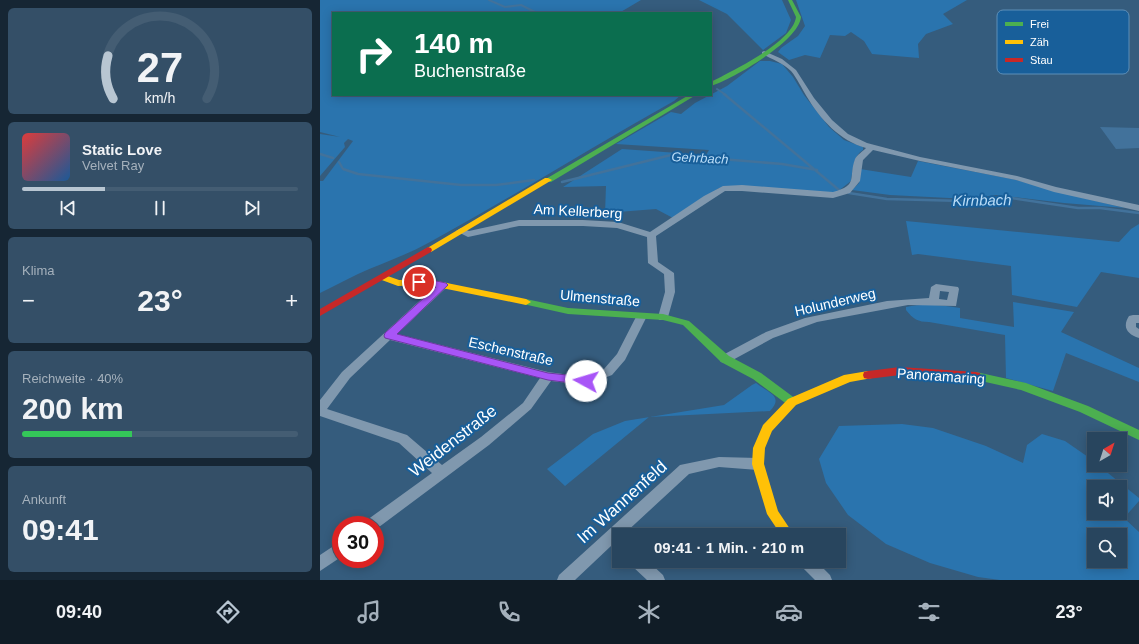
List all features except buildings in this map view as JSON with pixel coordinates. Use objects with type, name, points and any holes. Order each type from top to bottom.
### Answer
[{"type":"main road","points":[[712,83],[785,40],[795,30],[798,15],[790,0]]},
{"type":"main road","points":[[320,313],[691,96]]},
{"type":"main road","name":"Ulmenstraße","points":[[382,277],[398,283],[427,282],[568,311],[663,317],[686,323],[725,359],[757,376],[792,402]]},
{"type":"main road","name":"Panoramaring","points":[[783,528],[773,514],[758,464],[759,448],[767,428],[792,402],[848,378],[900,371],[974,375],[1022,386],[1084,409],[1139,435]]},
{"type":"street","points":[[764,53],[780,60],[794,71],[819,110],[838,130],[853,140],[871,147],[920,159],[1017,178],[1054,189],[1139,208]]},
{"type":"street","points":[[663,317],[670,292],[669,273],[653,263],[651,235],[723,189],[742,188],[833,195],[847,191],[856,181],[859,159],[871,147]]},
{"type":"street","name":"Am Kellerberg","points":[[461,231],[468,234],[519,223],[583,223],[618,225],[651,235]]},
{"type":"street","points":[[442,473],[403,439],[320,410],[346,375],[443,285]]},
{"type":"street","name":"Holunderweg","points":[[725,359],[741,349],[789,327],[816,319],[892,304],[934,300]]},
{"type":"street","name":"Eschenstraße","points":[[389,336],[548,376],[586,381],[608,372],[621,357],[642,316]]},
{"type":"street","points":[[1139,319],[1133,318],[1130,322],[1131,329],[1139,334]]},
{"type":"street","name":"Weidenstraße","points":[[384,516],[485,441],[526,406],[548,376]]},
{"type":"street","name":"Im Wannenfeld","points":[[627,528],[685,469],[719,462],[758,464]]},
{"type":"street","name":"Im Wannenfeld","points":[[564,580],[612,542]]},
{"type":"street","points":[[320,564],[332,555]]},
{"type":"street","points":[[645,568],[658,580]]},
{"type":"street","points":[[813,568],[825,580]]},
{"type":"shaded area","points":[[320,0],[641,0],[621,12],[332,12],[332,96],[680,96],[674,101],[421,247],[358,274],[320,293],[320,181],[323,181],[353,141],[348,139],[344,143],[345,147],[320,176],[320,134],[340,137],[320,132]]},
{"type":"shaded area","points":[[699,0],[782,0],[791,20],[786,33],[763,50],[727,14]]},
{"type":"shaded area","points":[[796,0],[967,0],[943,14],[953,24],[926,34],[918,44],[919,58],[872,54],[864,41],[851,32],[845,36],[830,35],[820,58],[805,55],[789,60],[778,52],[781,48],[798,36],[805,26]]},
{"type":"shaded area","points":[[760,61],[770,61],[782,64],[829,127],[844,140],[863,147],[863,150],[855,160],[851,181],[837,192],[824,193],[719,188],[673,218],[656,209],[605,213],[606,186],[563,187],[622,149],[706,155],[709,150],[616,144],[671,112],[681,114],[695,103],[708,96],[712,96],[712,94],[727,86]]},
{"type":"shaded area","points":[[1100,127],[1139,128],[1139,148],[1116,149]]},
{"type":"shaded area","points":[[918,161],[1012,179],[1125,208],[996,195],[969,199],[890,195],[852,190],[859,183],[860,169],[911,177]]},
{"type":"shaded area","points":[[906,221],[1119,242],[1131,229],[1139,224],[1139,278],[1101,272],[1077,307],[1012,295],[1011,266],[918,254],[912,255]]},
{"type":"shaded area","points":[[1013,302],[1074,312],[1061,332],[1139,368],[1139,382],[1066,353],[1053,391],[1006,378],[1005,335],[919,321],[913,318],[906,310],[906,307],[926,305],[940,305],[960,308],[960,318],[1014,327]]},
{"type":"shaded area","points":[[756,383],[770,392],[775,398],[776,402],[770,411],[650,417],[724,405]]},
{"type":"shaded area","points":[[649,417],[565,486],[547,469],[593,434],[625,421]]},
{"type":"shaded area","points":[[902,424],[933,428],[986,446],[1023,463],[1027,445],[1042,434],[1065,441],[1087,456],[1087,472],[1107,472],[1117,480],[1087,480],[1087,520],[1126,520],[1139,532],[1139,580],[1000,580],[978,577],[930,563],[886,544],[848,515],[826,483],[819,459],[839,426]]},
{"type":"shaded area","points":[[1127,488],[1139,498],[1139,501],[1127,515]]},
{"type":"waterway","name":"Kirnbach","points":[[489,0],[505,7],[521,5],[535,12]]},
{"type":"waterway","name":"Kirnbach","points":[[717,89],[726,95]]},
{"type":"waterway","name":"Kirnbach","points":[[724,94],[815,170]]},
{"type":"waterway","name":"Gehrbach","points":[[320,154],[333,158]]},
{"type":"waterway","name":"Gehrbach","points":[[562,182],[671,155],[782,164],[815,170]]},
{"type":"waterway","name":"Gehrbach","points":[[339,162],[343,169],[358,174],[461,185],[496,185],[534,180]]},
{"type":"waterway","name":"Kirnbach","points":[[815,170],[839,190]]},
{"type":"waterway","name":"Kirnbach","points":[[849,193],[887,199],[963,201],[1005,197],[1078,208],[1100,208],[1139,213]]},
{"type":"traffic: fast","points":[[712,83],[747,65],[786,38],[794,29],[798,20],[797,12],[790,0]]},
{"type":"traffic: fast","points":[[548,180],[691,96]]},
{"type":"traffic: fast","points":[[526,302],[568,311],[663,317],[686,323],[725,359],[757,376],[792,402]]},
{"type":"traffic: fast","points":[[976,376],[1022,386],[1084,409],[1139,435]]},
{"type":"traffic: slow","points":[[428,250],[548,180]]},
{"type":"traffic: slow","points":[[382,277],[398,283],[427,282],[526,302]]},
{"type":"traffic: slow","points":[[783,528],[773,514],[758,464],[759,448],[767,428],[792,402],[848,378],[868,375]]},
{"type":"traffic: jam","points":[[320,313],[428,250]]},
{"type":"traffic: jam","points":[[868,375],[900,371],[976,376]]},
{"type":"route","points":[[419,282],[443,285],[389,336],[548,376],[586,381]]}]
